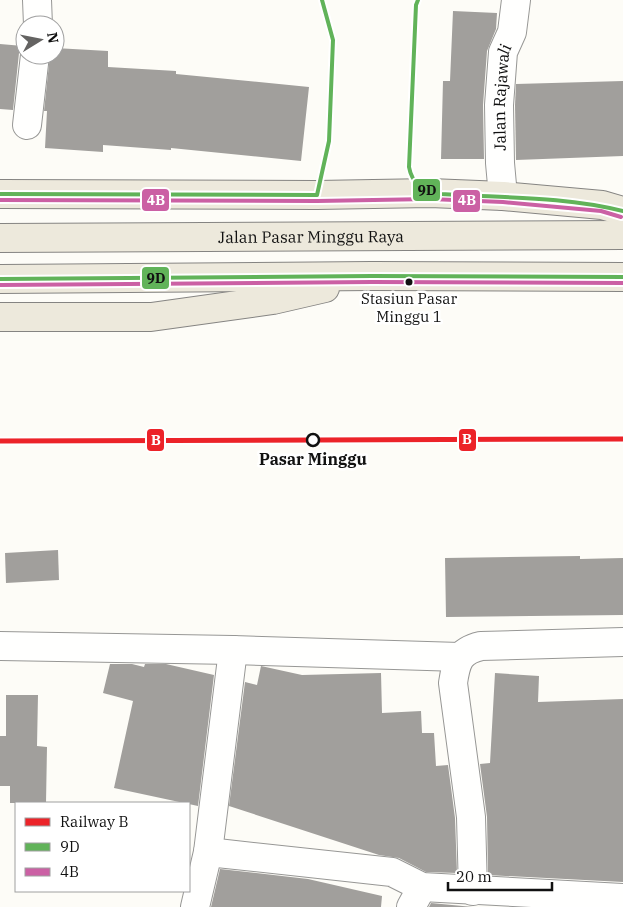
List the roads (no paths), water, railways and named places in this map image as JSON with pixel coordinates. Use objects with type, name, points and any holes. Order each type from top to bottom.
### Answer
[{"type":"main road","points":[[0,194],[317,195],[430,193],[503,196],[602,205],[623,211]]},
{"type":"main road","name":"Jalan Pasar Minggu Raya","points":[[0,238],[623,234]]},
{"type":"main road","points":[[0,279],[372,276],[623,277]]},
{"type":"main road","points":[[0,317],[151,317],[273,300],[372,276]]},
{"type":"street","name":"Jalan Rajawali","points":[[503,196],[500,163],[499,105],[504,52],[512,32],[516,0]]},
{"type":"street","points":[[27,125],[34,65]]},
{"type":"street","points":[[473,890],[471,817],[453,683],[455,669],[460,657],[471,648],[482,646],[623,642]]},
{"type":"street","points":[[0,646],[233,650],[460,657]]},
{"type":"street","points":[[196,907],[208,852],[233,650]]},
{"type":"street","points":[[208,852],[392,872],[417,897],[473,890],[623,898]]},
{"type":"rail line","name":"B","points":[[0,441],[623,439]]},
{"type":"place","name":"Stasiun Pasar Minggu 1","points":[[409,282]]},
{"type":"place","name":"Pasar Minggu","points":[[313,440]]}]
